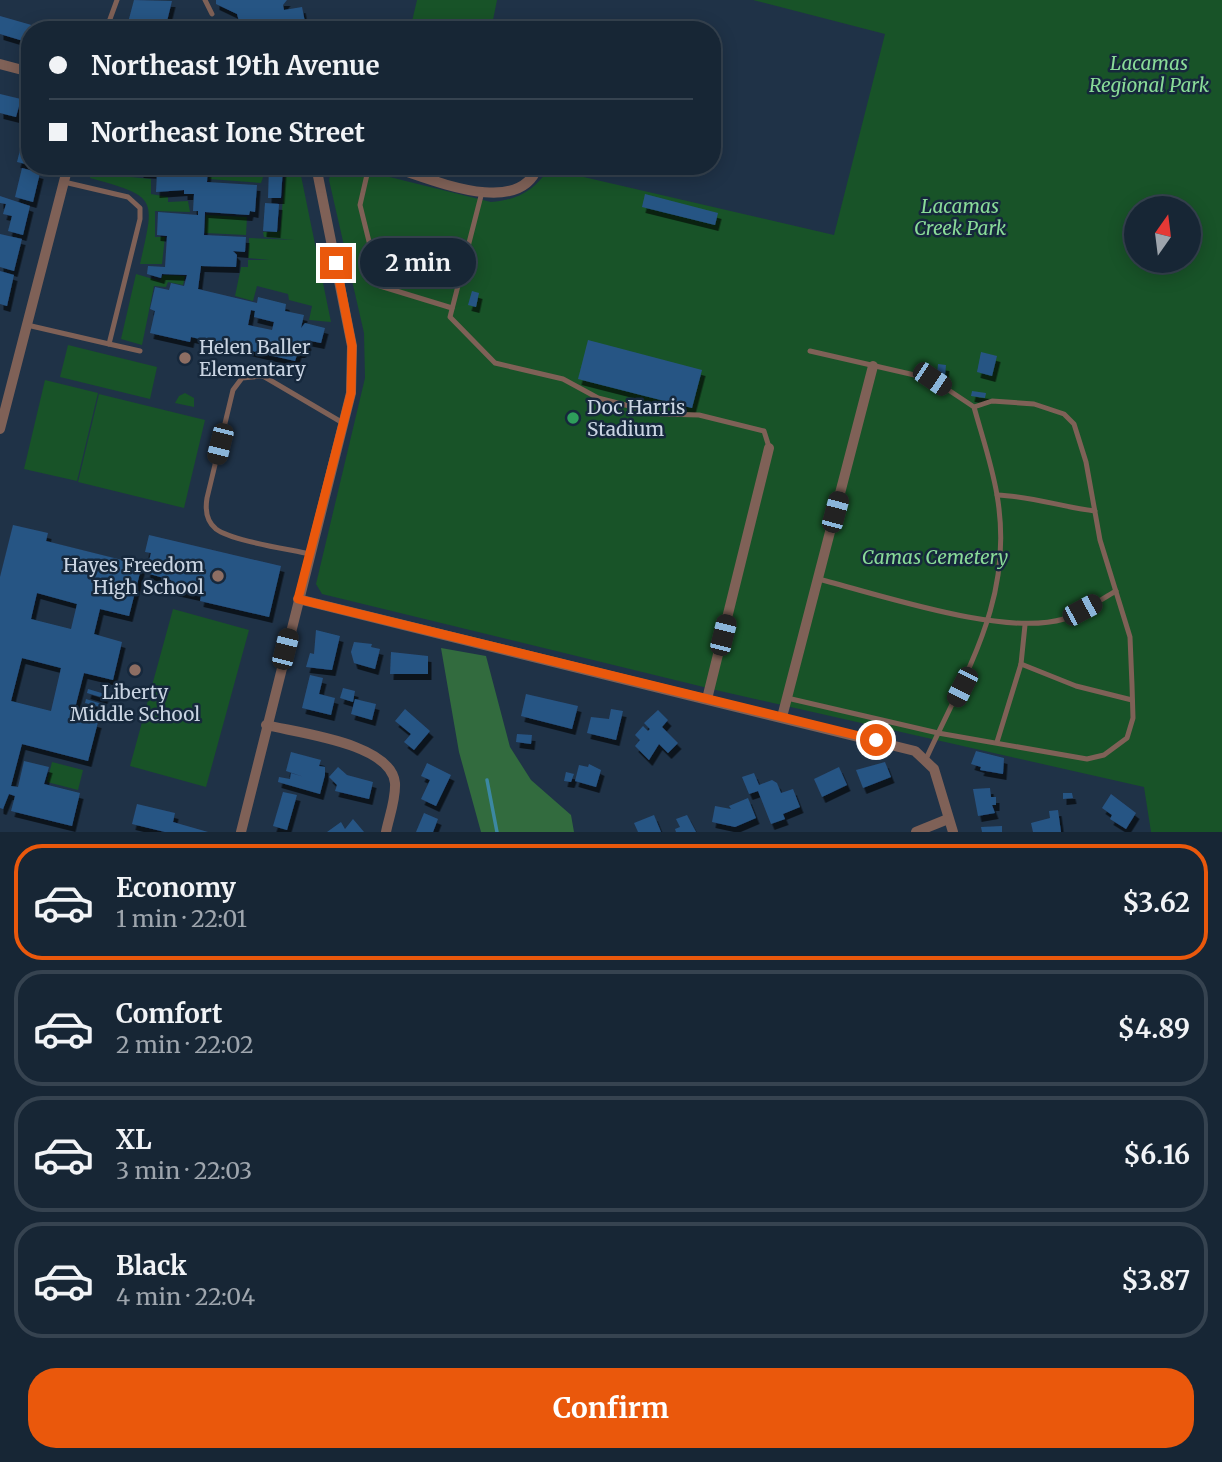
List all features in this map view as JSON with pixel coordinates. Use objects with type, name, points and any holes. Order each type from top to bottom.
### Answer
[{"type":"street","points":[[0,64],[21,70]]},
{"type":"street","points":[[0,429],[66,175]]},
{"type":"street","points":[[241,832],[351,393],[352,346],[318,175]]},
{"type":"street","points":[[421,175],[482,192],[511,192],[524,186],[535,175]]},
{"type":"street","points":[[782,717],[873,366]]},
{"type":"street","points":[[707,699],[769,448]]},
{"type":"street","points":[[298,599],[899,745],[926,759],[941,786],[953,832]]},
{"type":"street","points":[[266,725],[350,745],[373,754],[388,765],[395,782],[386,832]]},
{"type":"street","points":[[916,832],[948,819]]},
{"type":"lane","points":[[109,21],[117,0]]},
{"type":"lane","points":[[205,0],[212,14]]},
{"type":"lane","points":[[367,175],[360,205],[380,286],[452,308]]},
{"type":"lane","points":[[64,182],[128,197],[140,208],[140,219],[109,344]]},
{"type":"lane","points":[[482,192],[450,317],[495,363],[563,379],[610,402],[661,414],[699,415],[764,431],[769,448]]},
{"type":"lane","points":[[27,325],[140,352]]},
{"type":"lane","points":[[810,352],[932,379],[974,407],[997,495],[1001,534],[998,578],[989,621],[974,663],[926,759]]},
{"type":"lane","points":[[310,554],[226,534],[211,524],[207,516],[207,498],[233,390],[242,378],[263,376],[343,424]]},
{"type":"lane","points":[[787,698],[938,733],[1087,759],[1104,755],[1127,738],[1133,718],[1130,637],[1074,424],[1064,414],[1034,404],[992,401],[974,407]]},
{"type":"lane","points":[[997,495],[1018,496],[1060,507],[1095,511]]},
{"type":"lane","points":[[818,579],[989,621],[1025,625],[1065,618],[1116,591]]},
{"type":"lane","points":[[997,742],[1021,664],[1025,625]]},
{"type":"lane","points":[[1021,664],[1076,686],[1132,700]]},
{"type":"green space","points":[[417,0],[497,0],[493,21],[412,21]]},
{"type":"green space","points":[[753,0],[1222,0],[1222,832],[1151,832],[1144,787],[720,691],[322,594],[316,584],[365,378],[364,333],[329,180],[330,175],[382,175],[491,202],[524,193],[544,175],[575,175],[834,235],[885,34]]},
{"type":"green space","points":[[91,175],[110,175],[151,179],[151,194],[168,197],[168,202],[188,201],[190,212],[155,211],[155,237],[165,237],[162,264],[140,264],[148,225],[149,212],[146,203],[129,190],[90,178]]},
{"type":"green space","points":[[209,175],[264,175],[261,183],[209,179]]},
{"type":"green space","points":[[285,175],[301,175],[331,322],[309,320],[312,306],[289,300],[288,294],[257,286],[253,301],[235,296],[241,267],[248,267],[248,260],[269,260],[248,258],[249,238],[294,240],[264,237],[263,232],[280,231]]},
{"type":"green space","points":[[206,215],[247,217],[246,235],[205,233]]},
{"type":"green space","points":[[136,274],[160,281],[163,275],[185,276],[183,285],[168,282],[166,287],[154,286],[142,345],[121,339]]},
{"type":"green space","points":[[68,345],[157,367],[150,399],[60,377]]},
{"type":"green space","points":[[45,380],[98,393],[77,481],[24,469]]},
{"type":"green space","points":[[185,393],[194,398],[194,407],[175,403],[179,396]]},
{"type":"green space","points":[[99,394],[205,420],[184,508],[78,482]]},
{"type":"green space","points":[[173,609],[249,630],[206,787],[130,766]]},
{"type":"green space","points":[[441,648],[486,656],[510,747],[531,780],[571,815],[574,832],[481,832],[459,752]]},
{"type":"green space","points":[[52,762],[83,770],[78,790],[47,782]]},
{"type":"building","points":[[134,0],[172,1],[167,21],[128,21]]},
{"type":"building","points":[[216,0],[287,0],[283,5],[284,10],[302,7],[305,21],[239,21],[237,14],[216,4]]},
{"type":"building","points":[[0,16],[21,22],[21,40],[0,34]]},
{"type":"building","points":[[0,94],[21,99],[16,117],[0,113]]},
{"type":"building","points":[[21,150],[21,163],[17,162]]},
{"type":"building","points":[[21,172],[21,175],[40,175],[33,202],[15,197]]},
{"type":"building","name":"Helen Baller Elementary","points":[[157,175],[207,175],[207,182],[257,185],[255,212],[250,211],[249,215],[205,212],[204,235],[246,237],[245,252],[233,251],[237,255],[236,267],[201,266],[198,289],[257,303],[258,297],[286,304],[285,311],[304,315],[301,328],[305,323],[325,328],[321,343],[306,340],[308,344],[302,352],[298,352],[295,361],[191,337],[190,342],[150,333],[155,311],[150,309],[155,287],[169,290],[171,283],[184,286],[187,275],[162,274],[161,278],[147,274],[148,266],[165,267],[167,236],[157,235],[158,212],[198,215],[198,211],[193,211],[194,194],[184,194],[184,190],[156,192]],"holes":[[[251,310],[255,311],[254,317],[274,322],[272,330],[248,325]]]},
{"type":"building","points":[[269,175],[282,175],[281,198],[268,198]]},
{"type":"building","points":[[645,194],[718,213],[715,225],[642,207]]},
{"type":"building","points":[[0,196],[30,206],[23,235],[8,231],[12,216],[3,214],[6,204],[0,203]]},
{"type":"building","points":[[265,203],[279,204],[277,232],[263,231]]},
{"type":"building","points":[[0,234],[22,239],[14,271],[0,267]]},
{"type":"building","points":[[0,271],[14,275],[7,306],[0,304]]},
{"type":"building","points":[[472,291],[479,293],[476,307],[468,305]]},
{"type":"building","points":[[588,340],[702,370],[692,408],[578,379]]},
{"type":"building","points":[[981,352],[997,356],[992,376],[977,372]]},
{"type":"building","points":[[938,364],[946,365],[945,375],[937,374]]},
{"type":"building","points":[[972,391],[986,393],[985,398],[971,396]]},
{"type":"building","points":[[13,525],[48,533],[46,541],[142,565],[129,616],[100,609],[94,634],[122,642],[113,680],[84,673],[73,716],[98,722],[88,761],[22,744],[11,786],[18,787],[24,761],[49,767],[44,784],[80,793],[72,826],[11,811],[15,796],[9,794],[3,809],[0,808],[0,577]],"holes":[[[37,593],[77,604],[71,629],[31,619]],[[22,658],[61,668],[51,711],[11,701]]]},
{"type":"building","name":"Hayes Freedom High School","points":[[149,535],[281,566],[269,617],[200,601],[201,596],[169,589],[171,580],[146,573],[151,553],[145,552]]},
{"type":"building","points":[[316,630],[340,636],[332,670],[306,667],[310,653],[314,654]]},
{"type":"building","points":[[354,642],[372,644],[371,647],[380,649],[375,669],[354,663],[351,652]]},
{"type":"building","points":[[391,652],[428,656],[428,674],[390,674]]},
{"type":"building","points":[[310,675],[323,678],[319,694],[335,698],[331,715],[302,708]]},
{"type":"building","points":[[343,688],[355,691],[353,702],[340,698]]},
{"type":"building","points":[[88,689],[105,694],[104,698],[87,693]]},
{"type":"building","points":[[526,694],[578,706],[572,729],[521,716]]},
{"type":"building","points":[[86,699],[102,704],[101,707],[85,703]]},
{"type":"building","points":[[355,699],[376,704],[372,720],[351,714]]},
{"type":"building","points":[[405,709],[430,731],[414,750],[404,742],[411,734],[395,721]]},
{"type":"building","points":[[611,709],[623,711],[616,740],[587,733],[591,717],[609,719]]},
{"type":"building","points":[[658,710],[668,720],[662,727],[678,743],[668,753],[659,744],[649,760],[635,746],[640,740],[635,735],[643,726],[648,731],[650,729],[644,723]]},
{"type":"building","points":[[517,734],[532,735],[531,744],[516,742]]},
{"type":"building","points":[[976,751],[1004,758],[1003,774],[980,770],[981,767],[971,764]]},
{"type":"building","points":[[291,752],[321,760],[319,766],[325,767],[325,775],[320,794],[278,782],[279,777],[290,779],[291,773],[304,777],[286,771]]},
{"type":"building","points":[[885,762],[891,777],[863,788],[856,770]]},
{"type":"building","points":[[427,763],[451,775],[436,806],[421,799],[430,780],[421,776]]},
{"type":"building","points":[[589,764],[601,770],[596,787],[575,781],[579,765],[588,767]]},
{"type":"building","points":[[338,767],[347,775],[373,782],[369,799],[335,791],[337,785],[329,777]]},
{"type":"building","points":[[839,767],[847,785],[822,797],[814,779]]},
{"type":"building","points":[[566,772],[574,774],[571,782],[564,781]]},
{"type":"building","points":[[754,773],[759,785],[772,780],[777,783],[781,793],[793,789],[800,807],[783,814],[785,819],[771,824],[758,791],[749,794],[742,777]]},
{"type":"building","points":[[990,788],[991,797],[996,797],[996,805],[992,805],[995,813],[978,816],[973,789]]},
{"type":"building","points":[[283,792],[297,795],[287,830],[273,826]]},
{"type":"building","points":[[1063,793],[1072,793],[1073,798],[1063,799]]},
{"type":"building","points":[[1111,794],[1136,813],[1126,829],[1110,819],[1112,815],[1102,808]]},
{"type":"building","points":[[748,798],[756,818],[735,827],[712,822],[715,806],[731,809],[729,806]]},
{"type":"building","points":[[137,804],[175,813],[173,822],[208,832],[165,832],[132,824]]},
{"type":"building","points":[[1058,810],[1061,832],[1033,832],[1031,823],[1050,818],[1049,811]]},
{"type":"building","points":[[424,813],[438,819],[433,832],[416,832]]},
{"type":"building","points":[[654,815],[661,832],[638,832],[634,823]]},
{"type":"building","points":[[687,815],[696,832],[676,832],[675,829],[680,827],[676,819]]},
{"type":"building","points":[[353,819],[364,832],[327,832],[341,822],[345,829]]},
{"type":"building","points":[[1002,826],[1002,832],[982,832],[981,827]]},
{"type":"waterway","points":[[487,780],[497,832]]},
{"type":"place","name":"Helen Baller Elementary","points":[[185,358]]},
{"type":"place","name":"Doc Harris Stadium","points":[[573,418]]},
{"type":"place","name":"Hayes Freedom High School","points":[[218,576]]},
{"type":"place","name":"Liberty Middle School","points":[[135,670]]},
{"type":"route","points":[[336,263],[352,346],[351,393],[298,599],[876,740]]},
{"type":"park label","name":"Lacamas Regional Park","points":[[1149,74]]},
{"type":"park label","name":"Lacamas Creek Park","points":[[960,217]]},
{"type":"park label","name":"Camas Cemetery","points":[[935,557]]}]
